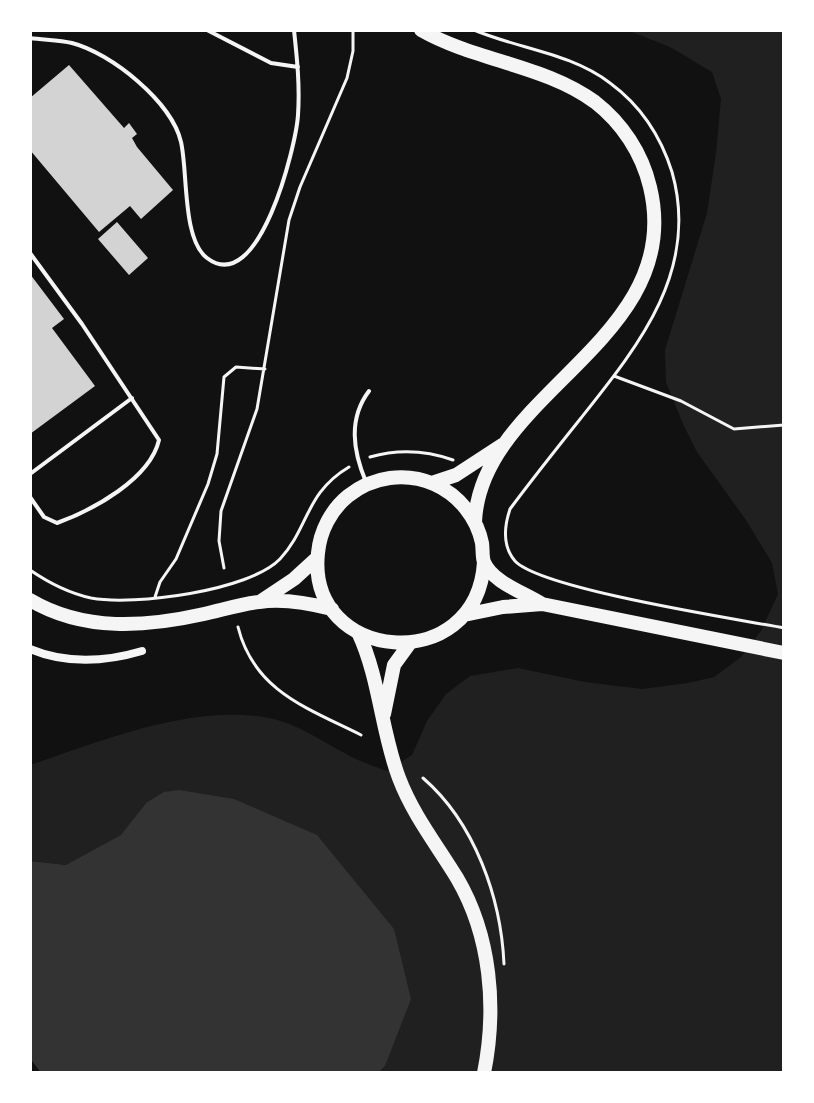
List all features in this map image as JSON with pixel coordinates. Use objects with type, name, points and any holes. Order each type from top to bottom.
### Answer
[{"type":"main road","points":[[421,30],[457,48],[552,79],[592,100],[629,138],[644,167],[655,215],[651,255],[637,290],[626,308],[503,445],[477,497],[475,522]]},
{"type":"main road","points":[[432,483],[456,475],[503,445]]},
{"type":"main road","points":[[400,477],[432,483],[457,499],[475,522],[482,541],[484,562],[479,590],[464,615],[434,637],[410,643],[383,642],[358,632],[332,609],[322,590],[317,558],[322,532],[335,508],[367,484],[400,477]]},
{"type":"main road","points":[[261,601],[294,579],[317,558]]},
{"type":"main road","points":[[484,562],[503,581],[542,604]]},
{"type":"main road","points":[[30,600],[57,614],[82,621],[128,625],[185,618],[261,601],[300,602],[332,609]]},
{"type":"main road","points":[[464,615],[503,607],[542,604],[784,653]]},
{"type":"main road","points":[[358,632],[406,795],[459,882],[477,923],[490,999],[484,1073]]},
{"type":"main road","points":[[384,715],[394,665],[410,643]]},
{"type":"street","points":[[30,649],[56,657],[89,660],[142,651]]},
{"type":"lane","points":[[207,30],[259,58],[298,67]]},
{"type":"lane","points":[[30,38],[73,43],[108,59],[141,85],[169,115],[181,139],[193,232],[199,250],[210,261],[222,264],[237,262],[257,244],[292,153],[298,115],[294,30]]},
{"type":"lane","points":[[30,253],[159,440],[156,455],[125,485],[86,513],[57,523],[44,517],[30,497]]},
{"type":"lane","points":[[367,484],[358,462],[354,434],[359,406],[369,391]]},
{"type":"lane","points":[[30,474],[132,398]]},
{"type":"path","points":[[224,568],[219,541],[221,511],[250,435],[265,369],[289,220],[347,78],[353,51],[353,30]]},
{"type":"path","points":[[474,30],[573,62],[610,82],[649,123],[669,162],[680,216],[673,269],[653,317],[614,376],[510,509],[504,535],[513,558],[523,568],[568,584],[784,628]]},
{"type":"path","points":[[155,597],[160,582],[176,559],[208,484],[217,454],[224,377],[236,367],[265,369]]},
{"type":"path","points":[[614,376],[681,401],[734,429],[784,425]]},
{"type":"path","points":[[30,570],[59,588],[84,596],[113,599],[155,597],[234,583],[266,569],[290,547],[311,504],[321,491],[332,479],[358,462],[384,453],[408,451],[433,454],[460,463]]},
{"type":"path","points":[[238,627],[252,663],[275,689],[361,735]]},
{"type":"shaded area","points":[[627,30],[784,30],[784,1073],[378,1073],[385,1066],[146,803],[122,835],[101,848],[66,865],[30,861],[30,765],[154,725],[219,715],[281,721],[358,760],[387,771],[412,755],[427,721],[446,694],[470,676],[518,668],[585,682],[642,689],[714,677],[741,657],[761,631],[778,594],[772,563],[746,520],[697,452],[666,382],[665,350],[707,213],[721,99],[712,72],[670,47]]},
{"type":"shaded area","points":[[179,790],[234,799],[317,835],[394,929],[411,999],[385,1066],[378,1073],[41,1073],[30,1058],[30,861],[66,865],[121,835],[146,803],[164,792]]},
{"type":"building","points":[[69,65],[124,128],[129,123],[137,134],[132,138],[137,147],[173,190],[141,219],[130,206],[99,232],[30,150],[30,98]]},
{"type":"building","points":[[117,222],[148,258],[129,275],[98,239]]},
{"type":"building","points":[[30,274],[64,319],[52,328],[95,386],[30,434]]}]
